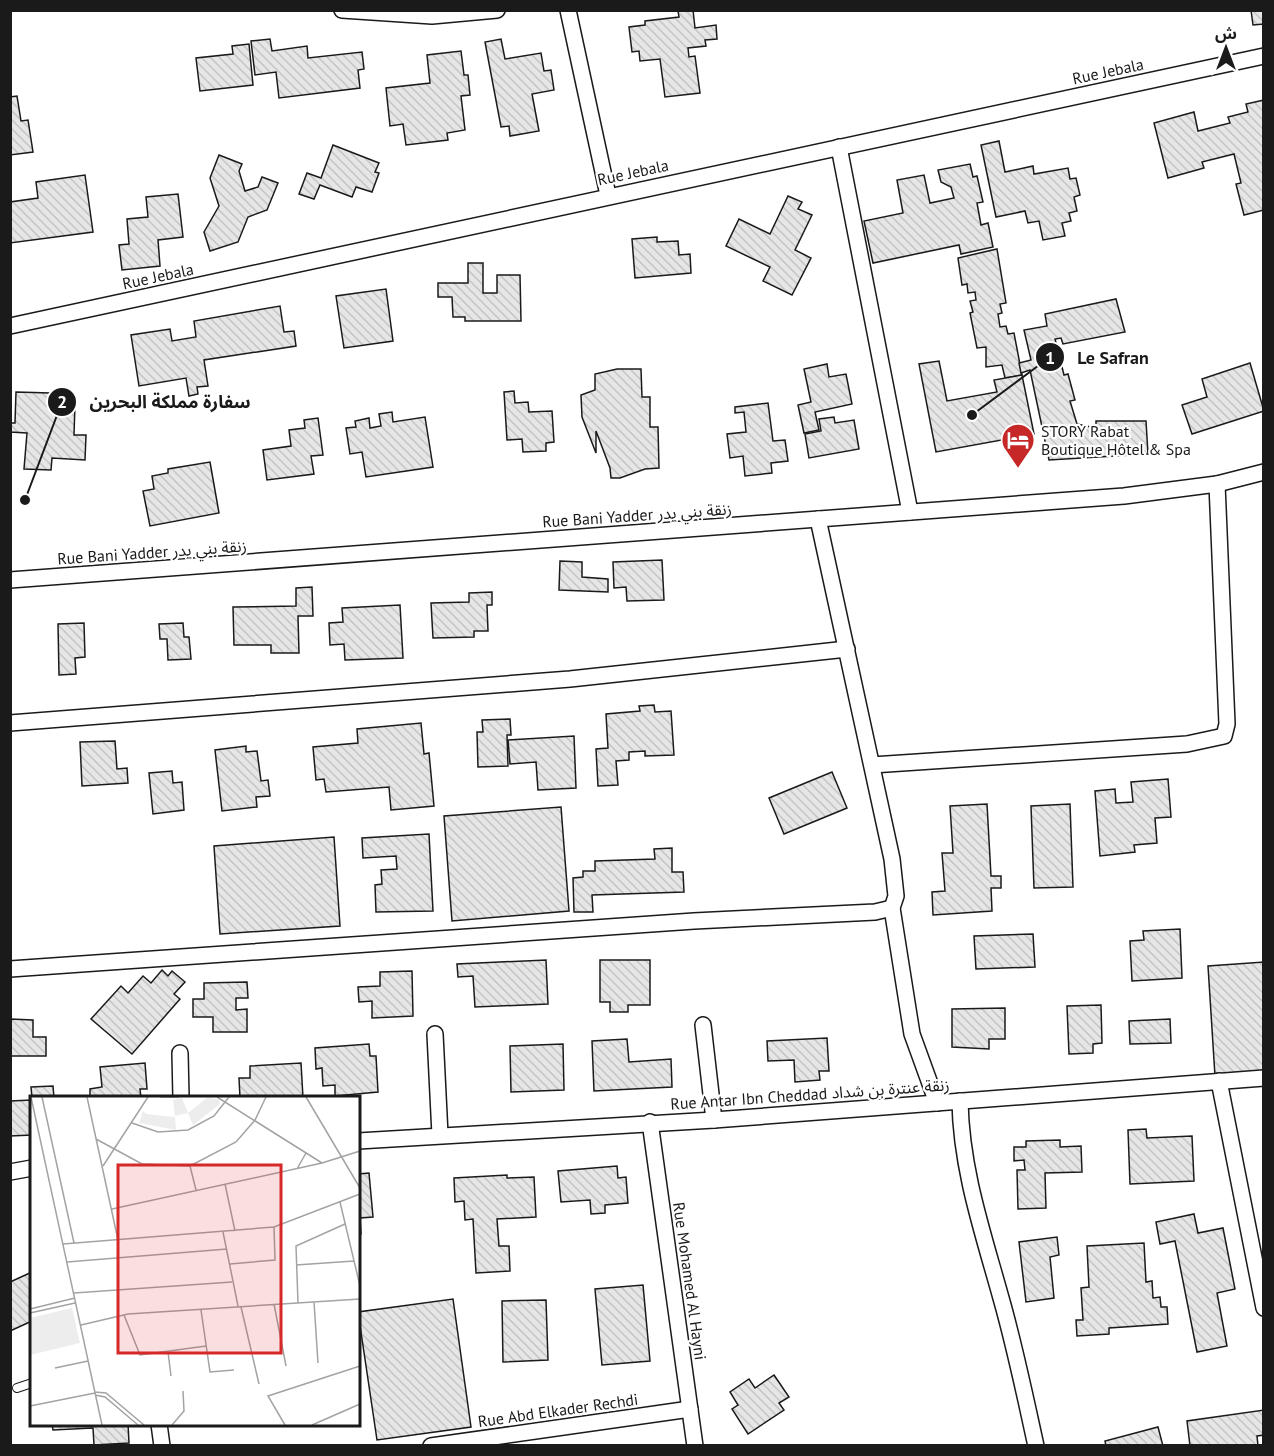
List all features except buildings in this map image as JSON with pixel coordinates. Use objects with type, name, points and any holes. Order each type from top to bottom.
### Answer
[{"type":"street","points":[[342,10],[432,16],[496,10]]},
{"type":"street","points":[[568,10],[608,195]]},
{"type":"street","name":"Rue Jebala","points":[[10,326],[608,195],[1263,56]]},
{"type":"street","points":[[839,147],[910,512]]},
{"type":"street","name":"Rue Bani Yadder زنقة بني يدر","points":[[10,580],[1124,496],[1217,484],[1263,472]]},
{"type":"street","points":[[872,765],[1187,744],[1224,736],[1227,724],[1217,484]]},
{"type":"street","points":[[818,519],[894,875],[896,900],[892,908],[912,1034],[937,1103]]},
{"type":"street","points":[[10,723],[559,680],[847,649]]},
{"type":"street","points":[[10,969],[694,921],[875,912],[892,908]]},
{"type":"street","points":[[703,1025],[714,1120]]},
{"type":"street","points":[[435,1034],[440,1135]]},
{"type":"street","points":[[180,1053],[181,1096]]},
{"type":"street","name":"Rue Antar Ibn Cheddad زنقة عنترة بن شداد","points":[[360,1141],[714,1120],[1263,1078]]},
{"type":"street","points":[[1219,1081],[1263,1308]]},
{"type":"street","points":[[960,1101],[964,1153],[978,1219],[1002,1300],[1036,1446]]},
{"type":"street","name":"Rue Mohamed Al Hayni","points":[[650,1122],[695,1446]]},
{"type":"street","points":[[10,1172],[30,1168]]},
{"type":"street","name":"Rue Abd Elkader Rechdi","points":[[431,1446],[690,1409]]},
{"type":"street","points":[[159,1426],[162,1446]]},
{"type":"lane","points":[[17,1388],[30,1384]]},
{"type":"place","name":"Le Safran","points":[[972,415]]},
{"type":"place","name":"STORY Rabat Boutique Hôtel & Spa","points":[[1018,469]]},
{"type":"place","name":"سفارة مملكة البحرين","points":[[25,500]]}]
